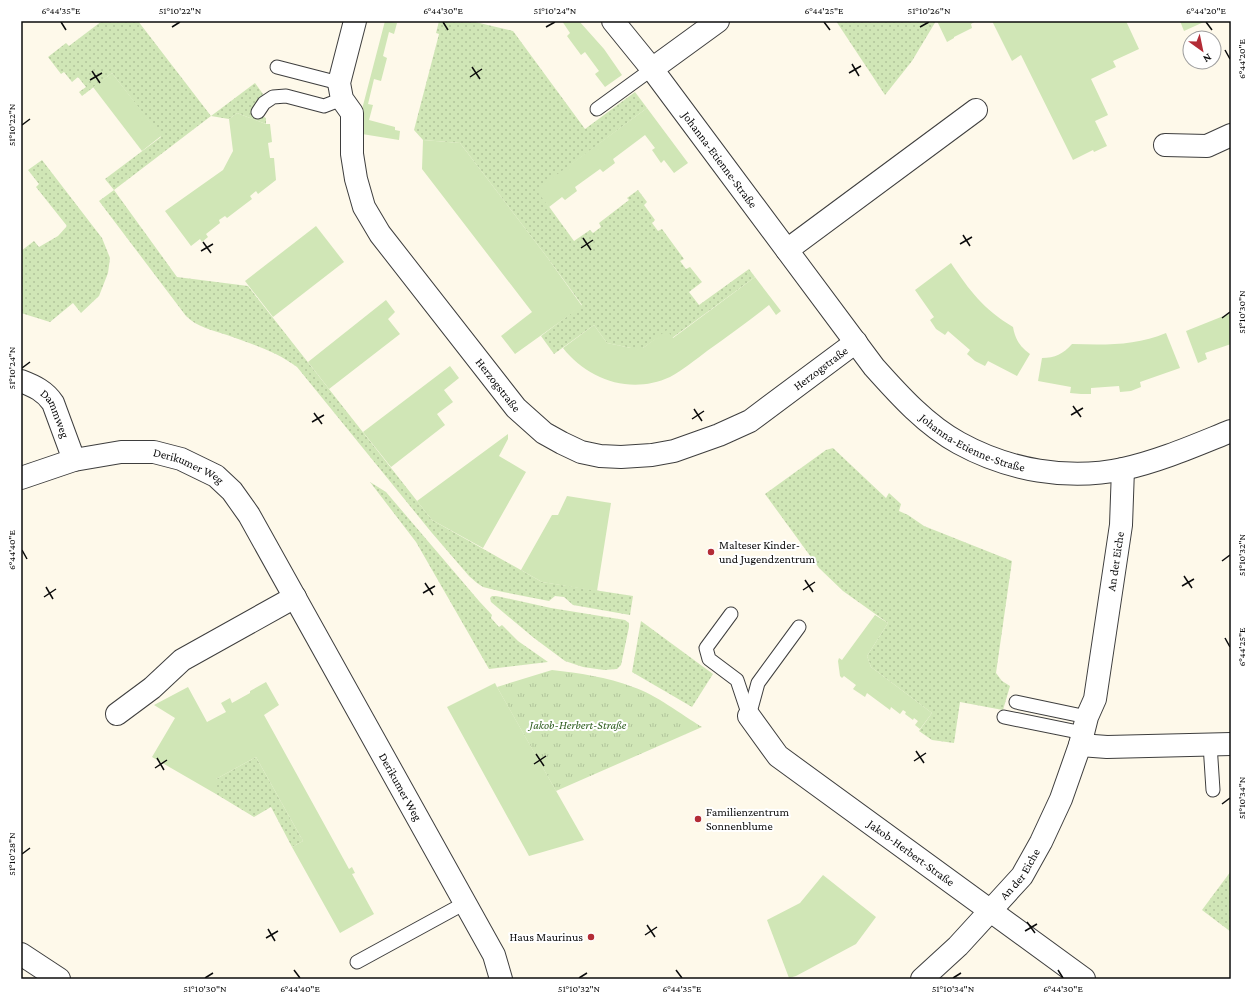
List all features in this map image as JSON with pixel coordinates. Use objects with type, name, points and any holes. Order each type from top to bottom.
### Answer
[{"type":"street","points":[[341,91],[355,21]]},
{"type":"street","name":"Johanna-Etienne-Straße","points":[[612,21],[652,70],[874,367],[899,396],[938,429],[958,443],[988,457],[1022,467],[1085,475],[1123,469],[1183,450],[1231,431]]},
{"type":"street","points":[[652,70],[718,21]]},
{"type":"street","name":"Herzogstraße","points":[[341,91],[352,113],[352,154],[356,179],[364,207],[380,234],[516,408],[544,433],[562,443],[581,452],[600,456],[621,457],[652,455],[682,448],[750,421],[856,342]]},
{"type":"street","points":[[787,250],[976,110]]},
{"type":"street","points":[[1165,145],[1207,146],[1231,135]]},
{"type":"street","name":"Dammweg","points":[[21,381],[38,388],[49,397],[53,403],[74,460]]},
{"type":"street","name":"Derikumer Weg","points":[[21,478],[74,460],[121,452],[154,452],[181,458],[206,470],[225,484],[238,498],[249,515],[295,597],[494,955],[501,979]]},
{"type":"street","name":"An der Eiche","points":[[922,979],[958,946],[1022,876],[1041,842],[1061,799],[1095,699],[1120,525],[1123,469]]},
{"type":"street","points":[[117,714],[152,688],[182,660],[295,597]]},
{"type":"street","name":"Jakob-Herbert-Straße","points":[[750,716],[778,756],[1084,979]]},
{"type":"street","points":[[1083,732],[1107,747],[1221,744]]},
{"type":"street","points":[[21,954],[59,979]]},
{"type":"lane","points":[[258,112],[264,103],[273,97],[286,96],[324,106],[341,91],[277,67]]},
{"type":"lane","points":[[597,109],[652,70]]},
{"type":"lane","points":[[731,614],[706,648],[709,659],[737,680],[750,716]]},
{"type":"lane","points":[[750,716],[758,683],[799,627]]},
{"type":"lane","points":[[1016,702],[1083,732]]},
{"type":"lane","points":[[1004,717],[1083,732]]},
{"type":"lane","points":[[1213,790],[1221,744]]},
{"type":"lane","points":[[357,962],[465,903]]},
{"type":"green space","points":[[102,21],[138,21],[211,116],[114,190],[105,179],[161,137],[112,73],[82,96],[79,92],[86,87],[78,77],[72,82],[64,72],[61,74],[48,57],[66,43],[69,46]]},
{"type":"green space","points":[[385,21],[397,23],[394,34],[389,32],[383,56],[387,58],[381,81],[374,79],[368,104],[373,105],[369,120],[395,127],[395,130],[400,131],[399,140],[362,134],[360,117]]},
{"type":"green space","points":[[439,21],[471,21],[513,31],[585,129],[635,92],[647,108],[537,190],[574,241],[590,230],[593,233],[601,227],[599,223],[629,200],[627,198],[638,190],[647,202],[644,205],[655,220],[652,223],[658,231],[662,229],[684,259],[680,261],[686,269],[690,267],[702,282],[689,292],[699,305],[749,269],[755,277],[672,338],[667,331],[643,348],[631,348],[607,343],[594,325],[554,354],[541,336],[582,305],[460,143],[423,140],[414,130],[439,34],[436,33]]},
{"type":"green space","points":[[562,21],[579,21],[604,49],[622,75],[605,87],[595,74],[599,71],[585,52],[581,55],[567,36],[570,33]]},
{"type":"green space","points":[[836,21],[936,21],[912,61],[885,95]]},
{"type":"green space","points":[[937,21],[976,21],[971,24],[972,28],[947,42]]},
{"type":"green space","points":[[992,21],[1126,21],[1139,49],[1113,61],[1116,67],[1091,79],[1108,115],[1095,121],[1107,146],[1094,152],[1093,150],[1073,160],[1021,55],[1012,61]]},
{"type":"green space","points":[[1180,21],[1206,21],[1186,30],[1184,30]]},
{"type":"green space","points":[[112,73],[161,136],[142,151],[93,87]]},
{"type":"green space","points":[[255,83],[263,94],[252,111],[266,118],[266,124],[237,113],[229,119],[211,116]]},
{"type":"green space","points":[[647,108],[688,163],[674,173],[664,160],[661,163],[652,150],[655,148],[645,135],[613,159],[615,163],[603,172],[600,169],[575,187],[577,191],[565,200],[562,197],[549,207],[536,190]]},
{"type":"green space","points":[[237,113],[266,124],[270,124],[272,142],[268,143],[270,158],[274,158],[276,180],[258,194],[256,191],[250,196],[252,199],[227,218],[225,216],[219,220],[220,223],[206,234],[208,237],[202,242],[200,239],[191,246],[165,211],[223,170],[233,151],[229,119]]},
{"type":"green space","points":[[423,140],[460,143],[547,257],[582,306],[515,354],[501,336],[532,312],[422,169]]},
{"type":"green space","points":[[42,160],[102,238],[110,258],[108,273],[99,296],[81,313],[73,303],[50,322],[21,313],[21,251],[34,241],[39,247],[58,236],[67,226],[36,187],[39,184],[28,170]]},
{"type":"green space","points":[[114,190],[177,277],[248,286],[432,520],[542,582],[633,596],[630,615],[573,605],[564,597],[555,596],[549,601],[483,587],[477,583],[469,576],[432,533],[297,367],[289,361],[264,348],[205,328],[190,320],[186,316],[99,201]]},
{"type":"green space","points":[[316,226],[344,262],[273,317],[245,281]]},
{"type":"green space","points":[[951,263],[978,299],[993,313],[1013,327],[1018,342],[1023,349],[1030,354],[1017,376],[988,361],[985,366],[975,361],[967,354],[970,350],[948,331],[945,335],[936,329],[930,320],[934,317],[915,290]]},
{"type":"green space","points":[[755,277],[781,311],[776,315],[769,305],[689,365],[670,377],[640,385],[611,381],[585,369],[563,348],[594,325],[607,343],[631,348],[643,348],[667,330],[673,338]]},
{"type":"green space","points":[[386,300],[395,312],[388,319],[400,334],[329,389],[308,362]]},
{"type":"green space","points":[[1231,313],[1231,344],[1205,353],[1207,359],[1198,363],[1186,331]]},
{"type":"green space","points":[[1166,333],[1180,368],[1140,382],[1141,387],[1131,391],[1120,392],[1119,386],[1091,388],[1091,394],[1070,393],[1071,387],[1038,381],[1042,358],[1058,355],[1072,344],[1119,344],[1143,340]]},
{"type":"green space","points":[[450,366],[459,378],[444,390],[453,402],[437,414],[445,425],[391,467],[363,432]]},
{"type":"green space","points":[[508,434],[508,439],[499,456],[526,472],[483,548],[432,520],[417,501]]},
{"type":"green space","points":[[833,448],[886,498],[889,493],[901,504],[899,511],[908,515],[924,526],[1012,561],[996,673],[1002,681],[1010,686],[1003,710],[960,702],[954,743],[932,740],[919,731],[932,713],[871,667],[867,656],[888,623],[843,591],[819,568],[765,494],[826,450]]},
{"type":"green space","points":[[370,482],[386,492],[492,615],[491,618],[499,627],[502,625],[518,641],[548,662],[489,669],[416,542]]},
{"type":"green space","points":[[567,496],[611,503],[597,591],[542,582],[521,570],[552,515],[558,515]]},
{"type":"green space","points":[[492,596],[551,608],[625,620],[629,623],[629,627],[621,665],[617,669],[604,670],[583,667],[565,661],[534,638],[491,602],[490,598]]},
{"type":"green space","points":[[875,615],[888,623],[867,656],[871,667],[932,713],[920,729],[915,725],[918,721],[914,718],[913,720],[905,714],[906,712],[903,710],[900,714],[891,707],[890,710],[867,693],[865,697],[853,689],[856,685],[844,676],[842,678],[840,676],[839,658],[842,660]]},
{"type":"green space","points":[[641,621],[713,674],[692,707],[632,672]]},
{"type":"green space","name":"Jakob-Herbert-Straße","points":[[552,670],[593,676],[641,690],[702,727],[556,791],[497,687]]},
{"type":"green space","points":[[266,682],[279,705],[264,715],[349,869],[352,867],[355,873],[352,874],[374,914],[340,933],[292,847],[303,841],[256,757],[216,779],[216,794],[152,757],[175,718],[154,705],[188,687],[207,722],[226,712],[221,703],[230,698],[232,703]]},
{"type":"green space","points":[[495,683],[584,840],[529,856],[447,707]]},
{"type":"green space","points":[[256,757],[303,841],[292,847],[271,807],[254,817],[216,794],[216,779]]},
{"type":"green space","points":[[1231,871],[1231,932],[1202,910]]},
{"type":"green space","points":[[823,875],[876,917],[856,944],[796,976],[789,978],[767,920],[800,903]]},
{"type":"place","name":"Malteser Kinder- und Jugendzentrum","points":[[711,552]]},
{"type":"place","name":"Familienzentrum Sonnenblume","points":[[698,819]]},
{"type":"place","name":"Haus Maurinus","points":[[591,937]]}]
